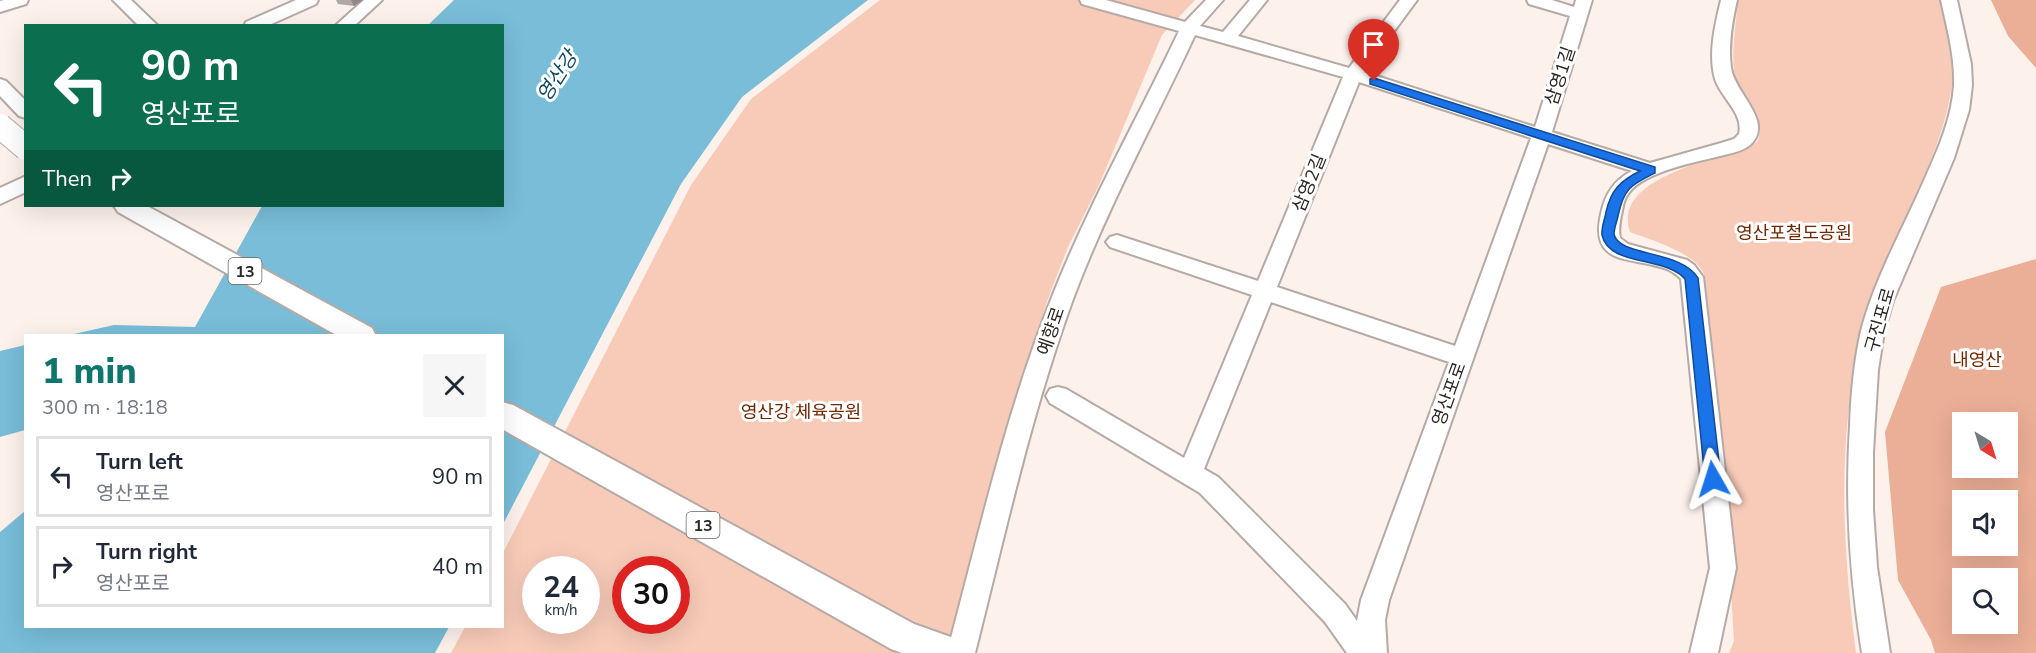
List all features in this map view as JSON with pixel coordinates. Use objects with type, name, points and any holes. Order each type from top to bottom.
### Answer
[{"type":"main road","points":[[0,126],[24,146]]},
{"type":"main road","name":"13","points":[[129,207],[358,334]]},
{"type":"main road","name":"13","points":[[504,415],[904,637],[949,653]]},
{"type":"street","points":[[0,7],[20,0]]},
{"type":"street","points":[[121,0],[148,24]]},
{"type":"street","points":[[256,24],[310,0]]},
{"type":"street","points":[[345,24],[374,0]]},
{"type":"street","points":[[1088,0],[1160,21],[1228,37],[1651,170]]},
{"type":"street","points":[[1190,27],[1215,0]]},
{"type":"street","points":[[1228,37],[1259,0]]},
{"type":"street","points":[[1353,75],[1409,0]]},
{"type":"street","name":"삼영1길","points":[[1535,0],[1582,7],[1541,137]]},
{"type":"street","points":[[1704,653],[1723,568],[1692,278],[1684,268],[1623,251],[1612,243],[1608,233],[1615,199],[1620,189],[1630,180],[1651,170],[1731,147],[1741,143],[1749,134],[1750,127],[1742,109],[1724,80],[1721,34],[1729,0]]},
{"type":"street","name":"구진포로","points":[[1876,653],[1863,575],[1861,542],[1860,462],[1865,382],[1876,319],[1943,161],[1960,108],[1963,83],[1960,51],[1949,0]]},
{"type":"street","name":"예향로","points":[[961,653],[1022,424],[1062,299],[1081,250],[1190,27]]},
{"type":"street","name":"삼영2길","points":[[1190,474],[1353,75]]},
{"type":"street","points":[[0,85],[24,110]]},
{"type":"street","points":[[0,138],[24,128]]},
{"type":"street","name":"영산포로","points":[[1373,653],[1371,620],[1375,600],[1541,137]]},
{"type":"street","points":[[0,196],[24,184]]},
{"type":"street","points":[[1117,242],[1462,357]]},
{"type":"street","points":[[1058,396],[1209,485],[1335,613],[1364,653]]},
{"type":"green space","name":"영산강 체육공원","points":[[880,0],[1195,0],[1162,35],[1099,185],[1068,247],[1049,296],[1008,421],[947,653],[451,653],[464,628],[504,628],[504,551],[691,185],[751,99]]},
{"type":"green space","name":"영산포철도공원","points":[[1738,0],[1941,0],[1950,38],[1953,76],[1945,119],[1930,161],[1880,278],[1864,329],[1853,379],[1845,457],[1844,497],[1851,614],[1856,653],[1729,653],[1734,641],[1722,444],[1704,274],[1699,266],[1683,254],[1630,232],[1629,213],[1637,196],[1653,183],[1674,172],[1757,142],[1760,127],[1758,121],[1739,93],[1734,73]]},
{"type":"green space","points":[[1991,0],[2036,0],[2036,68],[2008,36]]},
{"type":"green space","name":"내영산","points":[[2036,259],[2036,653],[1935,653],[1931,640],[1898,580],[1885,432],[1941,287]]},
{"type":"water","name":"영산강","points":[[454,0],[868,0],[742,97],[681,184],[504,522],[504,334],[74,334],[114,325],[195,327],[261,207],[504,207],[504,24],[429,24]]},
{"type":"water","points":[[24,345],[24,430],[0,437],[0,351]]},
{"type":"water","points":[[24,512],[24,628],[448,628],[435,653],[0,653],[0,532]]},
{"type":"route","points":[[1374,81],[1541,137],[1651,170],[1630,180],[1620,189],[1608,226],[1609,239],[1616,248],[1623,251],[1684,268],[1692,278],[1713,479]]}]
